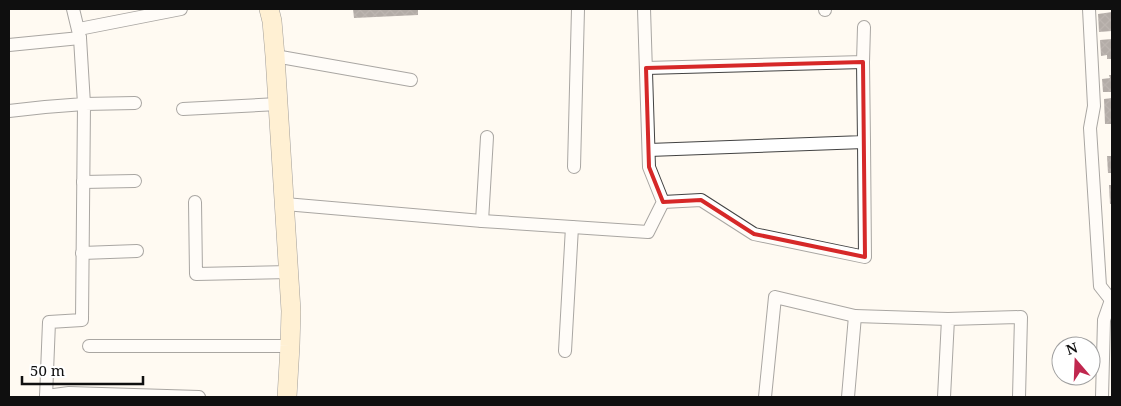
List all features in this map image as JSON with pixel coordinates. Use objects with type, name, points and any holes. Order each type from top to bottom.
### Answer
[{"type":"street","points":[[73,9],[80,33],[84,104],[82,320],[49,322],[46,397],[69,393],[199,397]]},
{"type":"street","points":[[9,45],[80,33],[181,9]]},
{"type":"street","points":[[269,9],[275,56],[290,272],[291,311],[287,397]]},
{"type":"street","points":[[574,167],[578,9]]},
{"type":"street","points":[[285,204],[482,221],[648,232],[663,202],[649,167],[644,9]]},
{"type":"street","points":[[1089,9],[1094,106],[1090,128],[1100,286],[1112,300],[1104,320],[1102,397]]},
{"type":"street","points":[[663,202],[701,200],[754,234],[865,257],[864,27]]},
{"type":"street","points":[[275,56],[411,80]]},
{"type":"street","points":[[646,68],[863,62]]},
{"type":"street","points":[[9,111],[84,104],[135,103]]},
{"type":"street","points":[[183,109],[278,104]]},
{"type":"street","points":[[482,221],[487,137]]},
{"type":"street","points":[[649,150],[864,142]]},
{"type":"street","points":[[83,182],[134,181]]},
{"type":"street","points":[[195,202],[196,274],[290,272]]},
{"type":"street","points":[[565,351],[572,227]]},
{"type":"street","points":[[82,253],[137,251]]},
{"type":"street","points":[[766,397],[775,297],[855,316],[948,319],[1021,317],[1019,397]]},
{"type":"street","points":[[848,397],[855,316]]},
{"type":"street","points":[[944,397],[948,319]]},
{"type":"street","points":[[89,346],[290,346]]},
{"type":"highlighted area","points":[[863,62],[865,257],[754,234],[701,200],[663,202],[649,167],[646,68]]},
{"type":"building","points":[[353,9],[418,9],[418,15],[354,18]]},
{"type":"building","points":[[1112,12],[1112,31],[1099,32],[1098,14]]},
{"type":"building","points":[[1112,39],[1112,59],[1107,59],[1107,55],[1101,56],[1100,40]]},
{"type":"building","points":[[1109,75],[1112,75],[1112,92],[1103,92],[1102,79],[1110,78]]},
{"type":"building","points":[[1112,98],[1112,124],[1105,124],[1104,99]]},
{"type":"building","points":[[1107,156],[1112,156],[1112,173],[1108,173]]},
{"type":"building","points":[[1109,185],[1112,185],[1112,204],[1110,204]]}]
